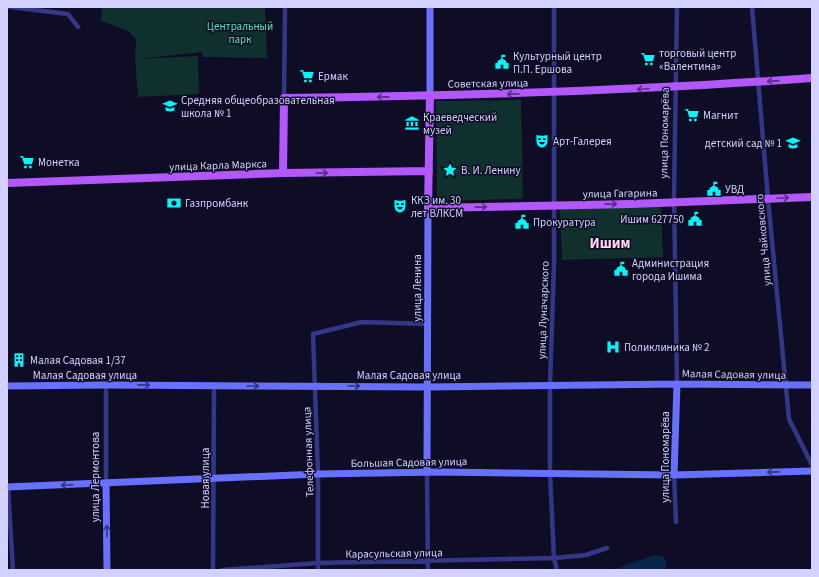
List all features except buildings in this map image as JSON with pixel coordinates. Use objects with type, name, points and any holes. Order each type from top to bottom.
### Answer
[{"type":"main road","name":"Советская улица","points":[[284,98],[554,93],[812,78]]},
{"type":"main road","name":"улица Ленина","points":[[428,208],[430,96]]},
{"type":"main road","points":[[283,174],[284,98]]},
{"type":"main road","name":"улица Карла Маркса","points":[[7,183],[429,171]]},
{"type":"main road","name":"улица Гагарина","points":[[428,208],[554,206],[812,197]]},
{"type":"street","points":[[10,7],[68,14],[78,27]]},
{"type":"street","points":[[284,98],[285,7]]},
{"type":"street","name":"улица Ленина","points":[[430,7],[430,96]]},
{"type":"street","name":"улица Луначарского","points":[[554,7],[554,206],[550,384],[550,473],[554,558]]},
{"type":"street","name":"улица Пономарёва","points":[[676,522],[674,474],[677,384],[674,202],[678,7]]},
{"type":"street","name":"улица Чайковского","points":[[752,7],[768,199],[790,419],[812,466]]},
{"type":"street","name":"улица Ленина","points":[[428,208],[428,570]]},
{"type":"street","name":"Телефонная улица","points":[[318,570],[318,474],[313,334],[362,322],[428,324]]},
{"type":"street","name":"Малая Садовая улица","points":[[7,386],[106,385],[428,387],[550,384],[812,385]]},
{"type":"street","name":"улица Лермонтова","points":[[106,385],[107,570]]},
{"type":"street","name":"Новая улица","points":[[214,386],[214,570]]},
{"type":"street","name":"Большая Садовая улица","points":[[7,487],[318,474],[427,472],[674,474],[812,471]]},
{"type":"street","points":[[7,487],[13,570]]},
{"type":"street","points":[[557,570],[554,558],[586,555],[607,548]]},
{"type":"street","name":"Карасульская улица","points":[[222,570],[318,564],[554,558]]},
{"type":"green space","name":"Центральный парк","points":[[102,7],[265,7],[267,58],[203,57],[202,52],[138,59],[198,56],[199,94],[138,97],[135,59],[136,39],[128,31],[101,21]]},
{"type":"green space","points":[[521,100],[523,199],[437,201],[436,101]]},
{"type":"green space","points":[[661,206],[663,257],[562,260],[560,209]]},
{"type":"water","points":[[654,555],[662,556],[666,560],[666,570],[613,570]]},
{"type":"place","name":"торговый центр «Валентина»","points":[[648,59]]},
{"type":"place","name":"Культурный центр П.П. Ершова","points":[[502,62]]},
{"type":"place","name":"Ермак","points":[[307,76]]},
{"type":"place","name":"Средняя общеобразовательная школа № 1","points":[[170,106]]},
{"type":"place","name":"Магнит","points":[[692,115]]},
{"type":"place","name":"Краеведческий музей","points":[[412,123]]},
{"type":"place","name":"Арт-Галерея","points":[[542,141]]},
{"type":"place","name":"детский сад № 1","points":[[793,143]]},
{"type":"place","name":"Монетка","points":[[27,162]]},
{"type":"place","name":"В. И. Ленину","points":[[450,170]]},
{"type":"place","name":"УВД","points":[[714,189]]},
{"type":"place","name":"Газпромбанк","points":[[174,203]]},
{"type":"place","name":"ККЗ им. 30 лет ВЛКСМ","points":[[400,206]]},
{"type":"place","name":"Ишим 627750","points":[[695,219]]},
{"type":"place","name":"Прокуратура","points":[[522,222]]},
{"type":"place","name":"Администрация города Ишима","points":[[621,269]]},
{"type":"place","name":"Поликлиника № 2","points":[[613,347]]},
{"type":"place","name":"Малая Садовая 1/37","points":[[19,360]]},
{"type":"district","name":"Ишим","points":[[610,243]]}]
